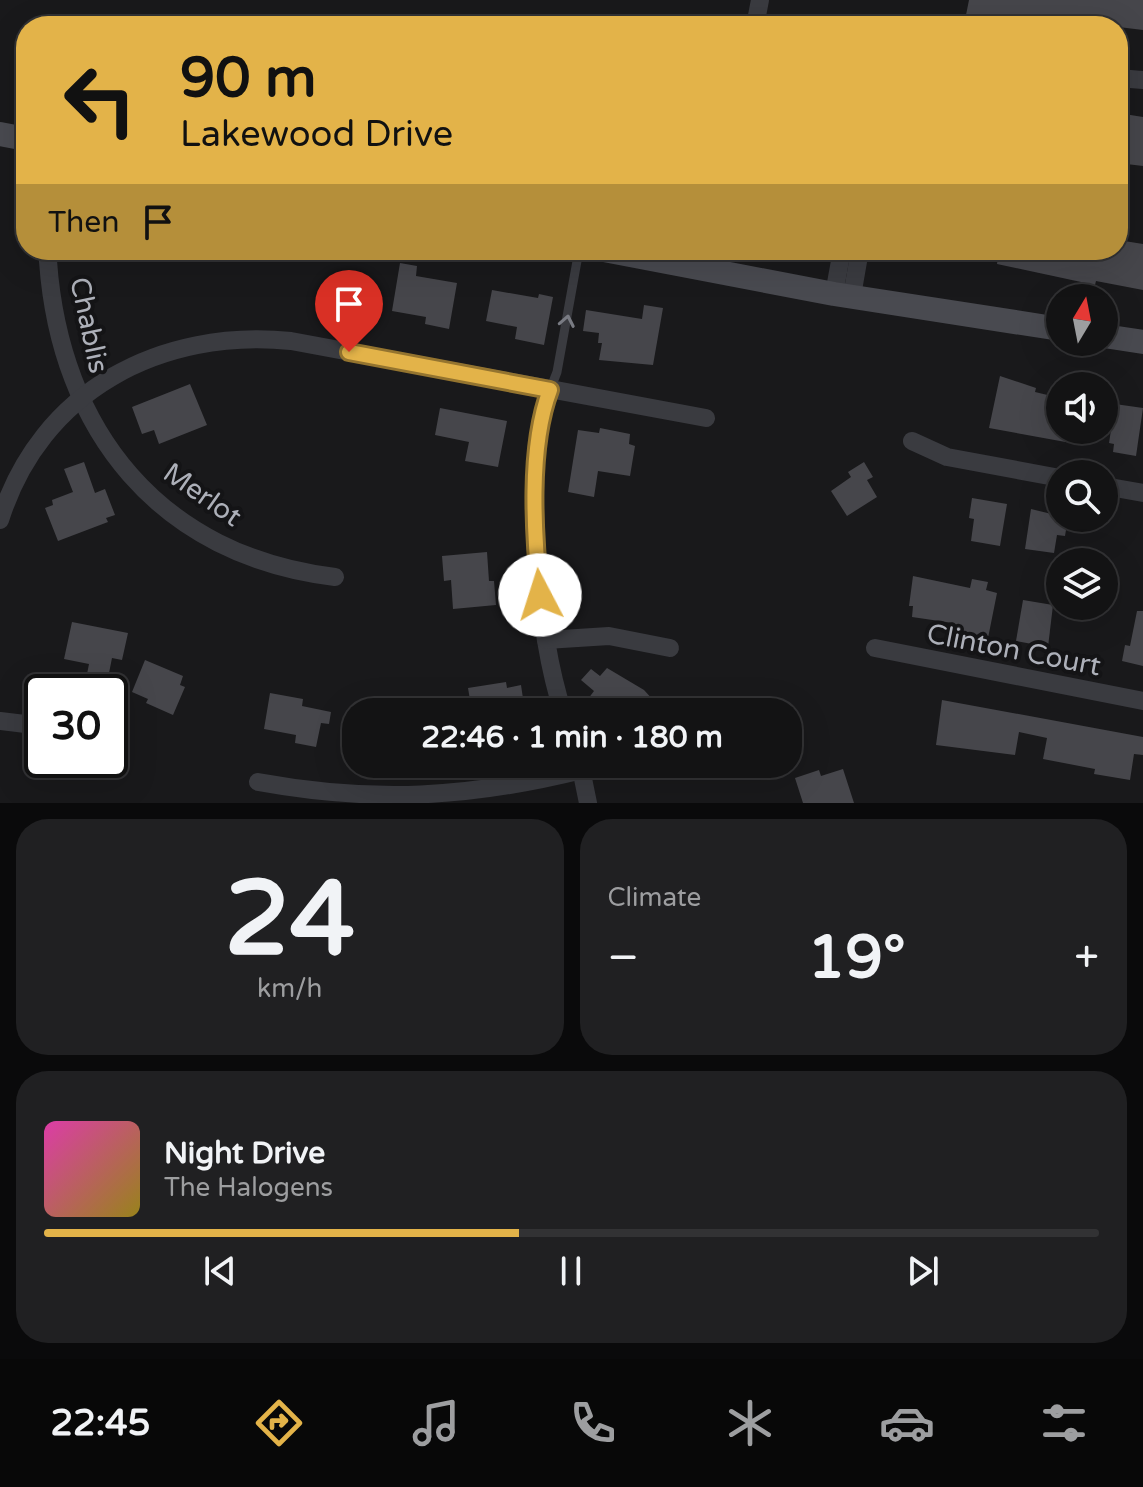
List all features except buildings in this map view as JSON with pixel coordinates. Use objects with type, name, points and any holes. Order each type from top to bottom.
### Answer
[{"type":"street","points":[[657,260],[843,295],[1046,327]]},
{"type":"street","points":[[842,260],[843,295]]},
{"type":"street","points":[[843,295],[856,260]]},
{"type":"street","name":"Chablis","points":[[48,261],[59,343],[79,400]]},
{"type":"street","points":[[0,520],[36,447],[79,400],[126,368],[161,352],[189,344],[258,337],[706,418]]},
{"type":"street","points":[[1118,338],[1143,342]]},
{"type":"street","points":[[550,390],[543,407],[536,498],[536,550],[546,640],[560,698]]},
{"type":"street","name":"Merlot","points":[[79,400],[112,452],[139,484],[186,524],[250,558],[304,573],[335,577]]},
{"type":"street","points":[[912,441],[947,457],[1046,475]]},
{"type":"street","points":[[1118,489],[1143,493]]},
{"type":"street","points":[[546,640],[609,636],[670,648]]},
{"type":"street","name":"Clinton Court","points":[[875,648],[1143,701]]},
{"type":"street","points":[[0,721],[24,724]]},
{"type":"street","points":[[258,782],[326,794],[431,797],[502,788],[540,778]]},
{"type":"street","points":[[583,778],[588,803]]},
{"type":"lane","points":[[550,390],[557,372],[577,260]]},
{"type":"route","points":[[349,352],[550,390],[543,407],[538,452],[536,550],[540,595]]}]
